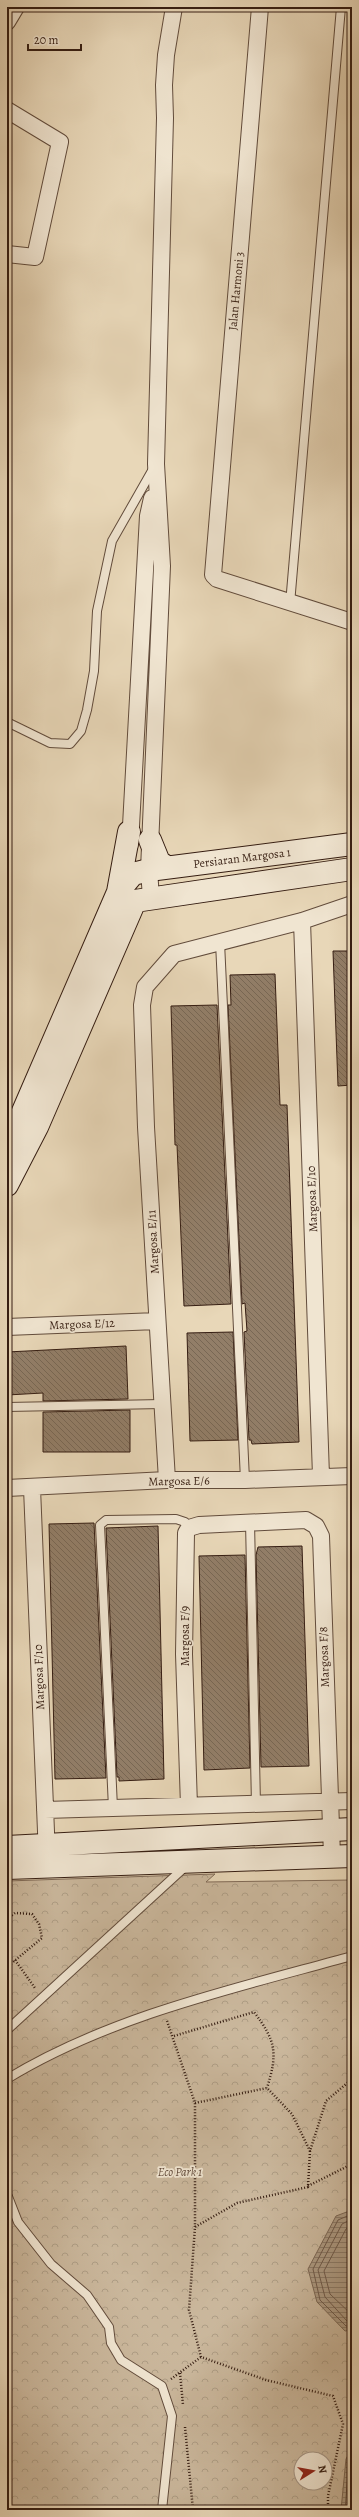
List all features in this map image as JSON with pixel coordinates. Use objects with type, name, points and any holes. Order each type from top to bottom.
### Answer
[{"type":"street","points":[[7,22],[16,7]]},
{"type":"street","points":[[7,1142],[134,897],[150,870],[159,862],[150,840],[162,566],[156,464],[165,118],[164,85],[174,7]]},
{"type":"street","name":"Jalan Harmoni 3","points":[[260,7],[213,575],[217,579],[290,604]]},
{"type":"street","points":[[7,110],[60,142],[35,257],[7,254]]},
{"type":"street","points":[[134,897],[129,832],[148,516],[156,481]]},
{"type":"street","points":[[290,604],[352,622]]},
{"type":"street","points":[[129,832],[150,870]]},
{"type":"street","name":"Persiaran Margosa 1","points":[[150,870],[352,844]]},
{"type":"street","points":[[134,897],[352,869]]},
{"type":"street","points":[[7,1185],[38,1127],[134,897],[150,870]]},
{"type":"street","name":"Margosa E/11","points":[[167,1480],[146,1127],[142,1005],[145,987],[174,954],[302,921],[352,904]]},
{"type":"street","name":"Margosa E/10","points":[[302,921],[321,1476]]},
{"type":"street","name":"Margosa E/12","points":[[7,1327],[157,1321]]},
{"type":"street","name":"Margosa E/6","points":[[7,1488],[32,1488],[167,1480],[245,1480],[352,1476]]},
{"type":"street","name":"Margosa F/10","points":[[32,1488],[47,1856]]},
{"type":"street","name":"Margosa F/8","points":[[250,1522],[306,1520],[316,1526],[320,1536],[330,1802],[342,1829],[342,1856]]},
{"type":"street","points":[[189,1528],[250,1522]]},
{"type":"street","name":"Margosa F/9","points":[[189,1528],[185,1539],[184,1654],[189,1806]]},
{"type":"street","points":[[45,1810],[352,1801]]},
{"type":"street","points":[[7,1868],[47,1856],[342,1829]]},
{"type":"street","points":[[7,1847],[47,1856],[191,1861],[342,1856]]},
{"type":"lane","points":[[290,604],[341,7]]},
{"type":"lane","points":[[7,722],[50,742],[70,744],[81,731],[94,670],[97,611],[112,541],[156,464]]},
{"type":"lane","points":[[220,942],[245,1480]]},
{"type":"lane","points":[[7,1407],[162,1404]]},
{"type":"lane","points":[[112,1808],[100,1525],[106,1520],[176,1519],[185,1522],[189,1528]]},
{"type":"lane","points":[[250,1522],[256,1805]]},
{"type":"lane","points":[[7,2030],[191,1861]]},
{"type":"lane","points":[[7,2079],[42,2057],[162,2010],[352,1956]]},
{"type":"lane","points":[[7,2194],[18,2222],[51,2264],[87,2295],[109,2327],[112,2343],[121,2360],[162,2386],[172,2416],[162,2510]]},
{"type":"path","points":[[7,1919],[15,1913],[32,1914],[39,1924],[42,1938],[7,1968]]},
{"type":"path","points":[[15,1960],[42,1998]]},
{"type":"path","points":[[162,2010],[174,2036],[194,2103],[195,2228],[189,2310],[202,2357]]},
{"type":"path","points":[[174,2036],[254,2012],[270,2033],[275,2064],[267,2088]]},
{"type":"path","points":[[308,2186],[310,2152],[326,2101],[352,2079]]},
{"type":"path","points":[[194,2103],[267,2088]]},
{"type":"path","points":[[267,2088],[292,2114],[310,2152]]},
{"type":"path","points":[[195,2228],[237,2203],[308,2186],[352,2164]]},
{"type":"path","points":[[162,2386],[202,2357]]},
{"type":"path","points":[[202,2357],[266,2380],[333,2396],[343,2424],[328,2496],[328,2510]]},
{"type":"path","points":[[180,2373],[184,2411]]},
{"type":"path","points":[[184,2419],[193,2510]]},
{"type":"green space","name":"Eco Park 1","points":[[215,1874],[206,1882],[352,1880],[352,2510],[7,2510],[7,1881]]},
{"type":"water","points":[[352,2210],[352,2330],[345,2331],[317,2302],[308,2269],[336,2216]]},
{"type":"water","points":[[352,2448],[352,2510],[341,2510],[346,2459]]},
{"type":"building","points":[[333,951],[352,951],[352,1085],[338,1086]]},
{"type":"building","points":[[275,974],[280,1105],[287,1105],[299,1442],[252,1444],[251,1440],[249,1440],[244,1332],[247,1331],[245,1303],[242,1304],[228,1005],[231,1005],[230,975]]},
{"type":"building","points":[[217,1005],[231,1304],[184,1306],[177,1145],[175,1145],[171,1006]]},
{"type":"building","points":[[233,1332],[238,1440],[190,1441],[187,1333]]},
{"type":"building","points":[[126,1346],[128,1399],[43,1401],[43,1393],[7,1395],[7,1352]]},
{"type":"building","points":[[130,1410],[130,1452],[43,1452],[43,1412]]},
{"type":"building","points":[[94,1523],[106,1778],[55,1779],[49,1524]]},
{"type":"building","points":[[158,1526],[164,1779],[119,1781],[119,1777],[117,1777],[106,1528]]},
{"type":"building","points":[[302,1546],[309,1766],[261,1767],[256,1555],[258,1547]]},
{"type":"building","points":[[245,1555],[250,1768],[204,1770],[199,1556]]}]
